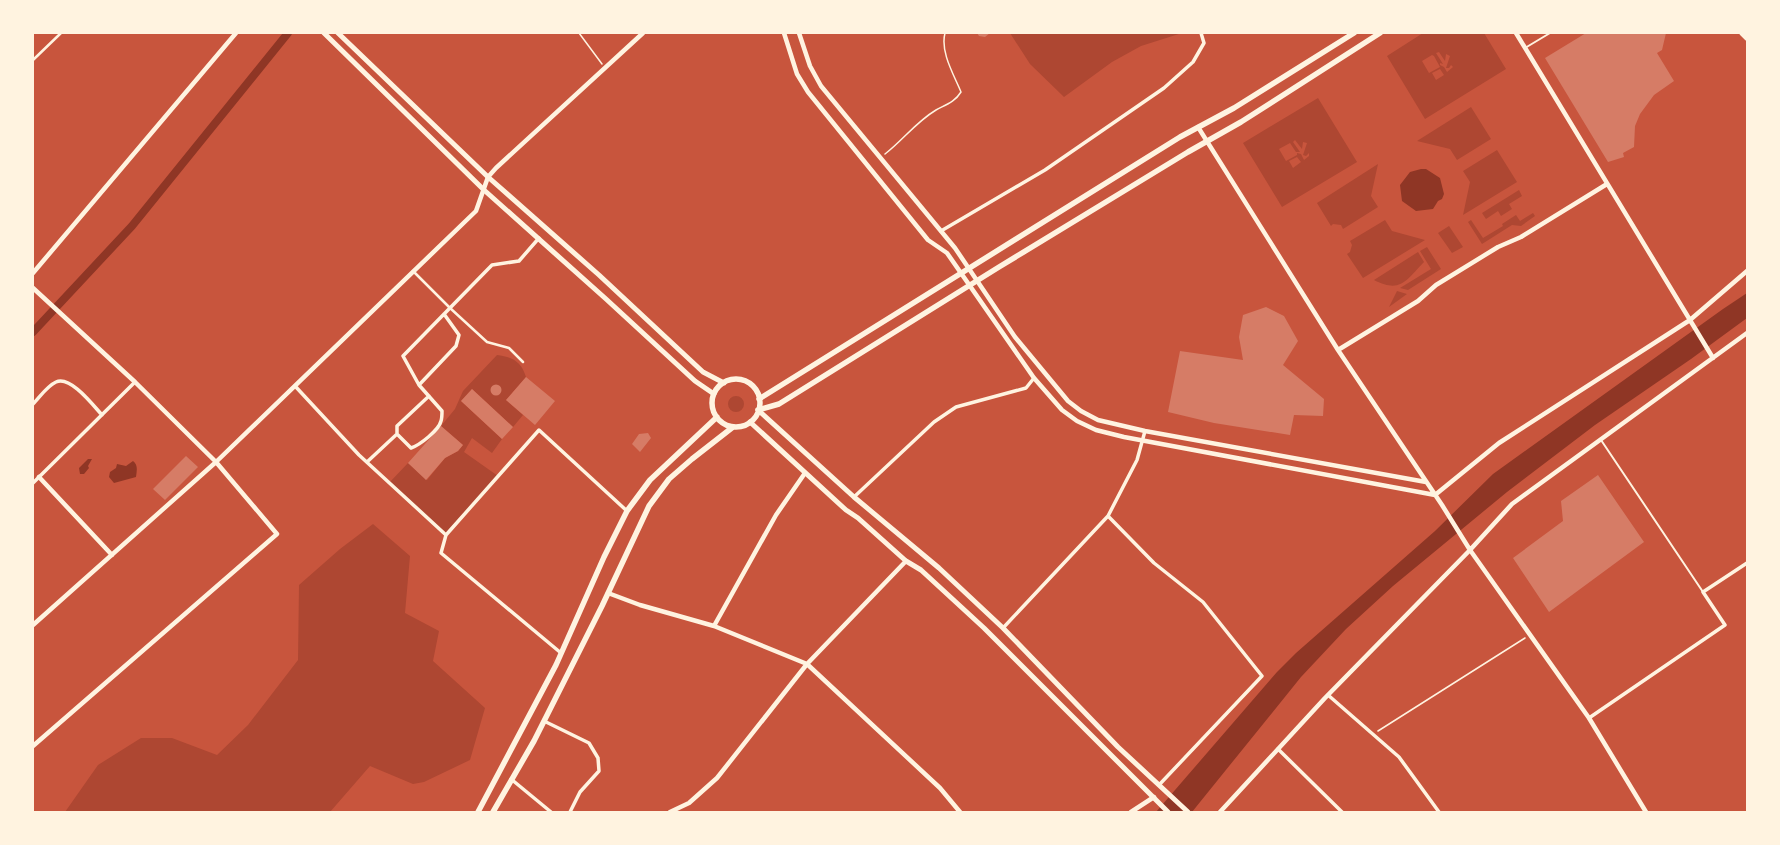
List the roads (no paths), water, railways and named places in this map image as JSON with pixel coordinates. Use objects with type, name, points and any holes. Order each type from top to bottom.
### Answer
[{"type":"main road","points":[[324,33],[484,190],[539,238],[695,381],[714,394]]},
{"type":"main road","points":[[338,33],[488,177],[599,275],[703,372],[724,383]]},
{"type":"main road","points":[[759,399],[1180,136],[1234,108],[1354,33]]},
{"type":"main road","points":[[758,410],[779,404],[970,285],[1254,113],[1380,33]]},
{"type":"main road","points":[[1742,33],[1747,38]]},
{"type":"main road","points":[[731,380],[746,382],[757,392],[759,399],[758,410],[750,422],[739,427],[733,427],[721,422],[717,418],[712,406],[714,394],[724,383],[731,380]]},
{"type":"main road","points":[[758,410],[854,497],[939,568],[1003,628],[1118,746],[1188,812]]},
{"type":"main road","points":[[478,812],[561,653],[604,557],[627,511],[650,480],[717,418]]},
{"type":"main road","points":[[750,422],[805,473],[906,561],[921,570],[984,628],[1168,812]]},
{"type":"main road","points":[[493,812],[544,721],[608,593],[649,506],[669,479],[733,427]]},
{"type":"street","points":[[33,60],[61,33]]},
{"type":"street","points":[[33,273],[236,33]]},
{"type":"street","points":[[33,625],[216,462],[295,386],[476,210],[488,177],[496,168],[643,33]]},
{"type":"street","points":[[784,33],[797,74],[808,92],[928,240],[948,253],[1007,341],[1034,378],[1062,410],[1077,421],[1096,430],[1435,495],[1499,443],[1690,320],[1747,271]]},
{"type":"street","points":[[799,33],[810,66],[821,86],[969,267],[1015,337],[1068,401],[1081,412],[1098,420],[1145,431],[1426,482]]},
{"type":"street","points":[[941,231],[1045,170],[1164,88],[1193,62],[1204,43],[1201,33]]},
{"type":"street","points":[[1516,33],[1713,358]]},
{"type":"street","points":[[1198,127],[1338,350],[1442,505],[1470,550],[1589,718],[1646,812]]},
{"type":"street","points":[[1338,350],[1418,301],[1443,281],[1498,247],[1521,238],[1607,184]]},
{"type":"street","points":[[429,396],[397,426],[397,434],[411,448],[418,446],[439,426],[442,420],[442,411],[429,396],[419,385],[403,356],[492,265],[519,261],[539,238]]},
{"type":"street","points":[[413,271],[487,342],[509,348],[523,362]]},
{"type":"street","points":[[33,288],[135,382],[216,462],[277,534],[34,744],[33,739]]},
{"type":"street","points":[[419,385],[456,346],[459,335],[444,314]]},
{"type":"street","points":[[1220,812],[1328,695],[1470,550],[1512,504],[1747,333]]},
{"type":"street","points":[[854,497],[934,422],[956,407],[1026,388],[1034,378]]},
{"type":"street","points":[[33,404],[53,384],[64,381],[73,385],[102,415]]},
{"type":"street","points":[[33,483],[135,382]]},
{"type":"street","points":[[295,386],[367,462],[446,535]]},
{"type":"street","points":[[561,653],[441,552],[446,535],[539,430],[627,511]]},
{"type":"street","points":[[1003,628],[1108,516],[1137,460],[1145,431]]},
{"type":"street","points":[[367,462],[397,434]]},
{"type":"street","points":[[714,626],[776,515],[805,473]]},
{"type":"street","points":[[39,477],[112,555]]},
{"type":"street","points":[[1108,516],[1154,563],[1203,602],[1262,676],[1160,786]]},
{"type":"street","points":[[670,812],[689,803],[717,778],[807,664],[906,561]]},
{"type":"street","points":[[1589,718],[1725,625],[1703,592],[1747,563]]},
{"type":"street","points":[[608,593],[640,605],[714,626],[807,664],[940,788],[952,800],[960,812]]},
{"type":"street","points":[[1328,695],[1399,757],[1439,812]]},
{"type":"street","points":[[544,721],[589,743],[598,758],[599,771],[580,792],[570,812]]},
{"type":"street","points":[[1278,749],[1342,812]]},
{"type":"street","points":[[511,779],[551,812]]},
{"type":"street","points":[[1131,812],[1154,797]]},
{"type":"lane","points":[[1526,48],[1550,33]]},
{"type":"lane","points":[[1601,440],[1703,592]]},
{"type":"waterway","points":[[33,332],[132,226],[288,33]]}]
